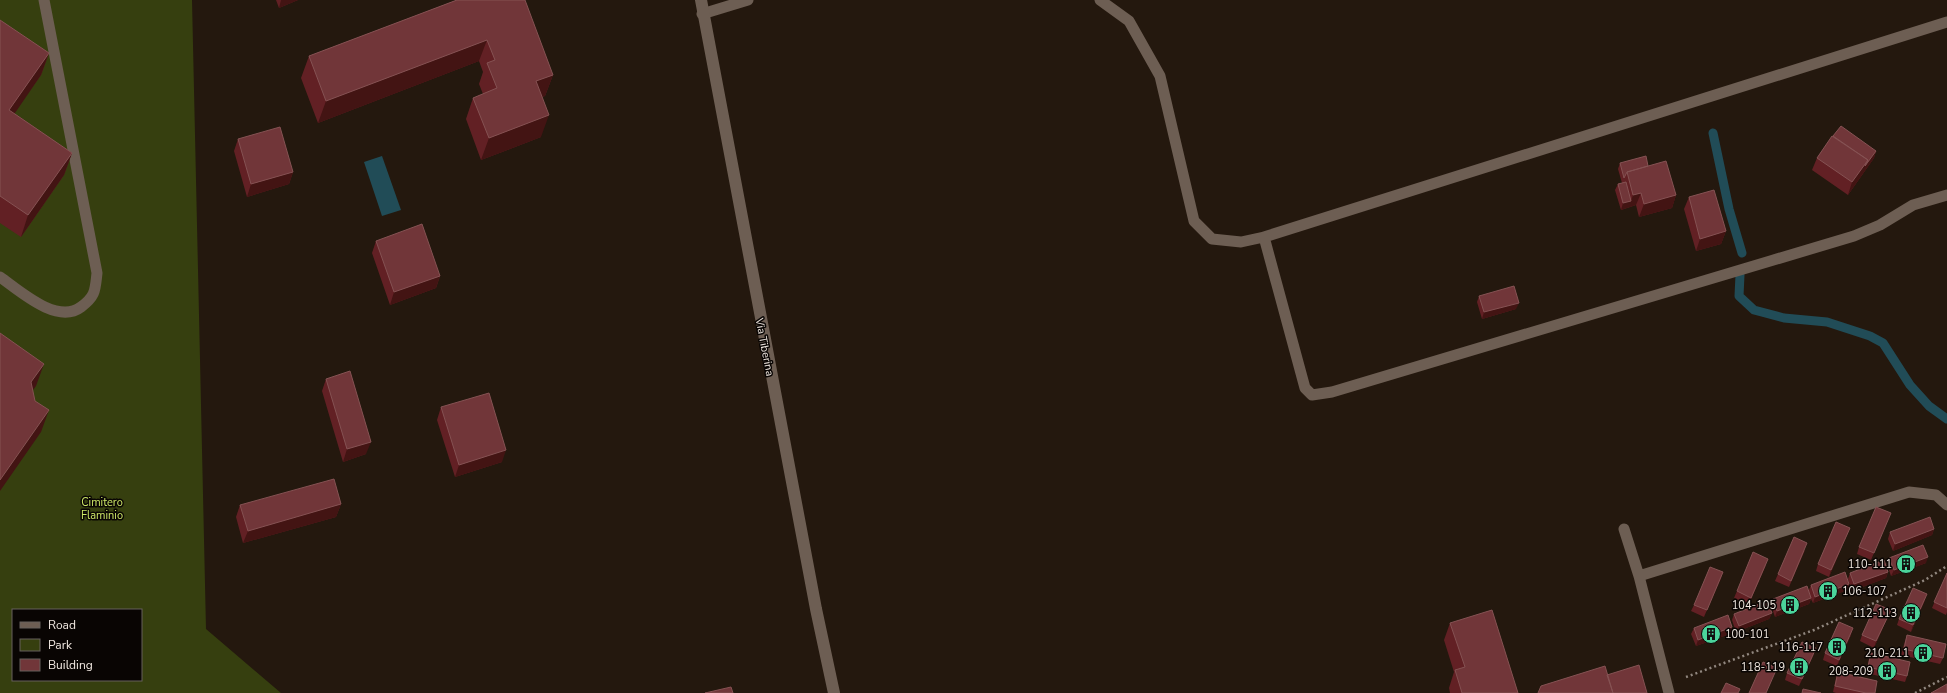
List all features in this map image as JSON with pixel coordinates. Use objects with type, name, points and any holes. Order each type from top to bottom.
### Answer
[{"type":"main road","name":"Via Tiberina","points":[[701,0],[702,14],[814,602],[834,693]]},
{"type":"lane","points":[[0,277],[44,307],[63,313],[78,309],[90,300],[95,291],[97,272],[44,0]]},
{"type":"lane","points":[[702,14],[748,0]]},
{"type":"lane","points":[[1100,0],[1129,21],[1160,76],[1194,221],[1212,239],[1241,242],[1264,237],[1947,22]]},
{"type":"lane","points":[[1264,237],[1305,388],[1312,395],[1332,392],[1854,236],[1880,225],[1913,205],[1947,195]]},
{"type":"lane","points":[[1639,576],[1909,492],[1936,495],[1947,505]]},
{"type":"lane","points":[[1624,529],[1639,576],[1668,688]]},
{"type":"path","points":[[1668,688],[1814,630],[1925,580],[1947,566]]},
{"type":"path","points":[[1915,693],[1947,677]]},
{"type":"green space","name":"Cimitero Flaminio","points":[[0,0],[192,0],[206,629],[281,693],[0,693]]},
{"type":"water","points":[[382,156],[401,210],[382,216],[364,162]]},
{"type":"building","points":[[457,0],[525,0],[553,75],[536,81],[549,115],[489,138],[473,98],[497,88],[487,63],[495,60],[487,40],[326,101],[309,56]]},
{"type":"building","points":[[0,20],[49,53],[9,110],[72,153],[28,215],[0,196]]},
{"type":"building","points":[[1841,126],[1876,151],[1865,166],[1868,160],[1833,136]]},
{"type":"building","points":[[280,127],[293,172],[251,184],[238,139]]},
{"type":"building","points":[[1832,136],[1868,160],[1852,182],[1817,158]]},
{"type":"building","points":[[1646,156],[1648,166],[1627,172],[1624,178],[1620,163]]},
{"type":"building","points":[[1666,161],[1676,195],[1644,204],[1641,193],[1633,195],[1627,172]]},
{"type":"building","points":[[1626,182],[1631,201],[1623,203],[1618,184]]},
{"type":"building","points":[[1714,190],[1726,231],[1700,239],[1689,197]]},
{"type":"building","points":[[422,224],[440,276],[394,292],[376,241]]},
{"type":"building","points":[[1514,286],[1519,303],[1484,312],[1479,296]]},
{"type":"building","points":[[0,333],[44,364],[31,382],[35,401],[49,410],[0,480]]},
{"type":"building","points":[[350,371],[371,442],[347,449],[326,379]]},
{"type":"building","points":[[489,393],[506,450],[459,465],[441,407]]},
{"type":"building","points":[[334,479],[341,504],[248,531],[240,505]]},
{"type":"building","points":[[1876,507],[1891,513],[1874,553],[1859,547]]},
{"type":"building","points":[[1930,517],[1934,529],[1895,544],[1890,532]]},
{"type":"building","points":[[1836,522],[1850,528],[1831,570],[1818,564]]},
{"type":"building","points":[[1794,537],[1807,543],[1791,581],[1778,574]]},
{"type":"building","points":[[1923,545],[1928,557],[1894,570],[1889,558]]},
{"type":"building","points":[[1753,552],[1768,559],[1751,598],[1737,591]]},
{"type":"building","points":[[1884,560],[1888,572],[1854,584],[1850,573]]},
{"type":"building","points":[[1710,567],[1723,572],[1707,610],[1694,605]]},
{"type":"building","points":[[1845,572],[1849,584],[1815,597],[1811,585]]},
{"type":"building","points":[[1947,573],[1947,608],[1934,602]]},
{"type":"building","points":[[1807,586],[1811,598],[1777,611],[1773,599]]},
{"type":"building","name":"112-113","points":[[1913,588],[1927,594],[1913,625],[1899,619]]},
{"type":"building","points":[[1767,601],[1772,613],[1739,626],[1734,614]]},
{"type":"building","points":[[1876,604],[1891,610],[1876,641],[1862,635]]},
{"type":"building","points":[[1492,610],[1518,693],[1462,693],[1455,670],[1465,667],[1450,623]]},
{"type":"building","points":[[1728,615],[1732,627],[1698,640],[1694,628]]},
{"type":"building","name":"116-117","points":[[1839,622],[1853,628],[1839,660],[1825,653]]},
{"type":"building","points":[[1907,635],[1946,644],[1943,658],[1904,649]]},
{"type":"building","name":"118-119","points":[[1802,642],[1816,648],[1802,679],[1787,673]]},
{"type":"building","points":[[1871,653],[1910,662],[1907,676],[1868,667]]},
{"type":"building","points":[[1763,662],[1777,668],[1766,693],[1749,693]]},
{"type":"building","points":[[1639,665],[1647,693],[1613,693],[1607,675]]},
{"type":"building","points":[[1605,666],[1613,693],[1538,693],[1541,686]]},
{"type":"building","points":[[1838,672],[1877,681],[1875,693],[1866,693],[1835,686]]},
{"type":"building","points":[[1726,683],[1740,689],[1738,693],[1721,693]]},
{"type":"building","points":[[1947,684],[1947,693],[1931,693]]},
{"type":"building","points":[[731,687],[733,693],[705,693]]},
{"type":"building","points":[[1803,689],[1821,693],[1802,693]]},
{"type":"waterway","points":[[1713,133],[1729,209],[1742,253]]},
{"type":"waterway","points":[[1740,275],[1739,296],[1754,310],[1784,318],[1827,322],[1870,336],[1883,343],[1910,385],[1929,406],[1947,419]]},
{"type":"place","name":"110-111","points":[[1906,564]]},
{"type":"place","name":"106-107","points":[[1828,591]]},
{"type":"place","name":"104-105","points":[[1790,605]]},
{"type":"place","name":"112-113","points":[[1911,613]]},
{"type":"place","name":"100-101","points":[[1711,634]]},
{"type":"place","name":"116-117","points":[[1837,647]]},
{"type":"place","name":"210-211","points":[[1923,653]]},
{"type":"place","name":"118-119","points":[[1799,667]]},
{"type":"place","name":"208-209","points":[[1887,671]]}]
